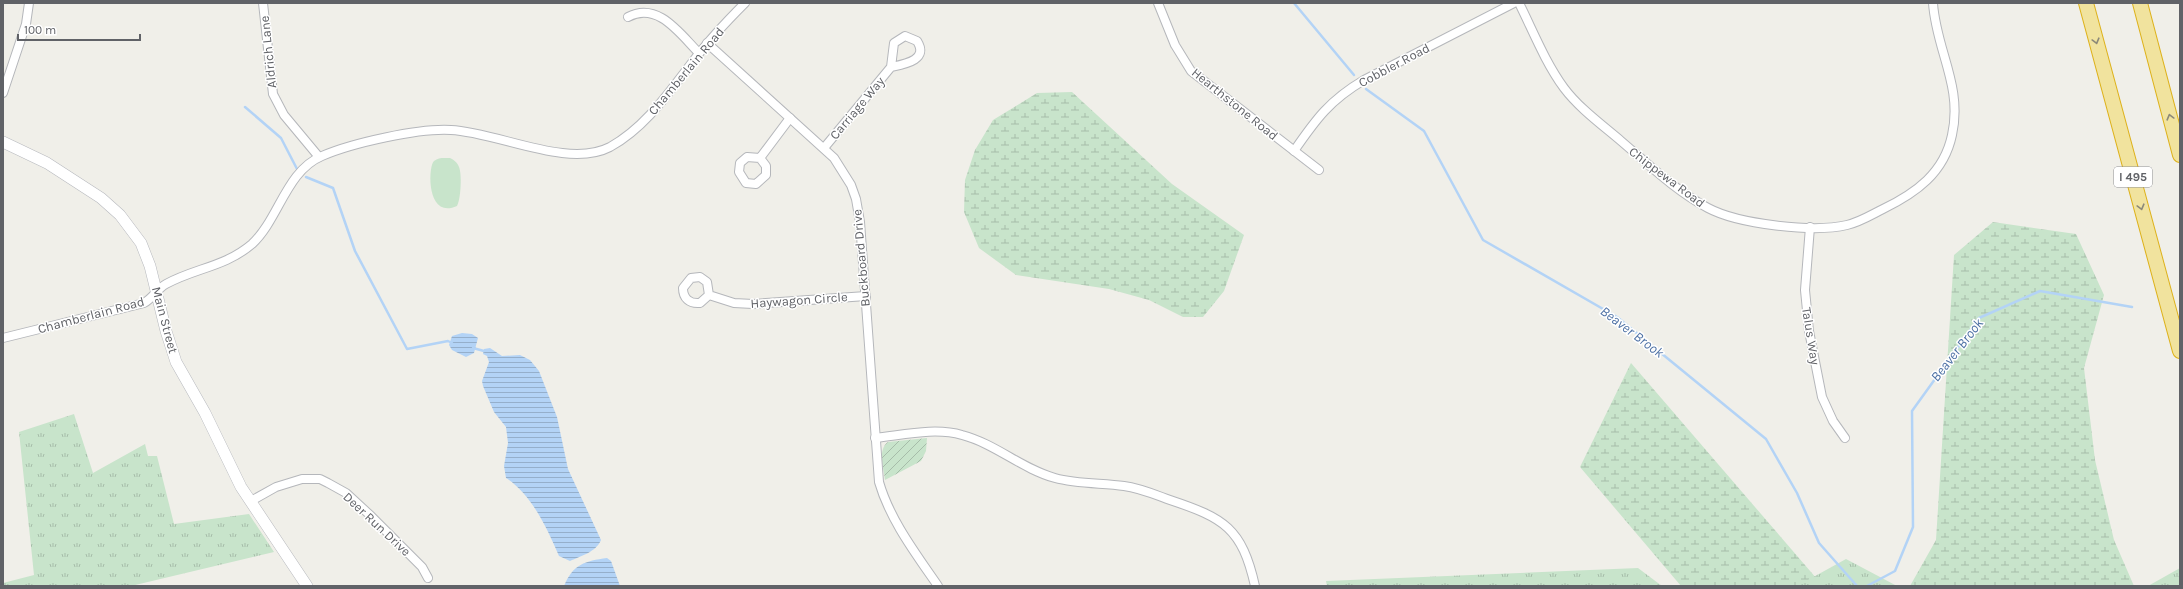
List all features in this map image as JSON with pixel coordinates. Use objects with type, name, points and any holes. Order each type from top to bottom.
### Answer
[{"type":"highway","name":"I 495","points":[[2086,3],[2180,351]]},
{"type":"highway","points":[[2140,3],[2180,155]]},
{"type":"main road","name":"Main Street","points":[[3,142],[76,179],[120,215],[141,243],[158,292],[166,331],[176,362],[205,413],[241,487],[307,586]]},
{"type":"street","points":[[3,93],[26,24],[29,3]]},
{"type":"street","name":"Aldrich Lane","points":[[264,3],[273,94],[284,115],[320,157]]},
{"type":"street","name":"Chamberlain Road","points":[[3,338],[144,303],[164,285],[229,260],[252,243],[261,234],[300,172],[308,164],[320,157],[358,144],[443,130],[483,134],[561,153],[585,153],[610,146],[653,113],[707,43],[745,3]]},
{"type":"street","name":"Hearthstone Road","points":[[1158,3],[1175,45],[1191,71],[1319,170]]},
{"type":"street","name":"Cobbler Road","points":[[1294,151],[1324,110],[1345,92],[1364,80],[1514,3]]},
{"type":"street","name":"Chippewa Road","points":[[1519,3],[1552,69],[1572,98],[1644,161],[1685,193],[1708,208],[1728,216],[1780,225],[1810,227],[1835,227],[1853,223],[1903,199],[1925,184],[1942,161],[1952,134],[1955,101],[1937,32],[1933,3]]},
{"type":"street","points":[[628,17],[641,12],[658,15],[666,20],[699,53]]},
{"type":"street","name":"Buckboard Drive","points":[[707,43],[824,148],[842,168],[856,199],[866,296],[879,482],[883,496],[918,557],[938,586]]},
{"type":"street","name":"Carriage Way","points":[[824,148],[891,67]]},
{"type":"street","points":[[760,158],[790,118]]},
{"type":"street","name":"Talus Way","points":[[1810,227],[1805,290],[1808,331],[1822,397],[1833,421],[1845,438]]},
{"type":"street","name":"Haywagon Circle","points":[[709,294],[734,303],[753,304],[866,296]]},
{"type":"street","points":[[875,438],[937,432],[962,435],[1038,474],[1072,481],[1126,486],[1193,508],[1213,516],[1233,532],[1246,552],[1255,586]]},
{"type":"street","name":"Deer Run Drive","points":[[251,501],[276,487],[302,479],[320,479],[346,493],[422,567],[428,578]]},
{"type":"green space","points":[[1072,92],[1172,184],[1244,235],[1224,291],[1203,317],[1183,317],[1149,300],[1109,289],[1016,275],[979,248],[964,212],[965,180],[975,150],[993,120],[1037,93]]},
{"type":"green space","points":[[440,158],[450,158],[455,161],[459,167],[461,186],[457,206],[447,208],[439,206],[432,191],[430,181],[434,161]]},
{"type":"green space","points":[[1993,222],[2076,234],[2104,295],[2084,368],[2095,460],[2114,540],[2134,586],[1910,586],[1936,540],[1954,255]]},
{"type":"green space","points":[[1631,363],[1823,586],[1681,586],[1580,467]]},
{"type":"green space","points":[[74,414],[93,473],[145,444],[148,456],[157,456],[174,524],[249,514],[274,552],[131,586],[3,586],[3,583],[34,575],[19,432]]},
{"type":"green space","points":[[927,438],[926,451],[921,461],[885,480],[882,454],[885,445],[888,442]]},
{"type":"green space","points":[[1846,559],[1897,586],[1797,586]]},
{"type":"green space","points":[[1638,568],[1662,586],[1327,586],[1326,581]]},
{"type":"green space","points":[[2180,568],[2180,586],[2148,586]]},
{"type":"water","points":[[462,333],[472,334],[478,338],[474,353],[466,357],[452,350],[449,345],[452,336]]},
{"type":"water","points":[[490,348],[502,356],[520,355],[530,360],[539,371],[557,417],[568,469],[601,540],[592,551],[570,561],[559,556],[538,513],[524,493],[506,478],[504,466],[508,443],[506,427],[494,412],[482,381],[489,362],[487,356],[483,354],[484,349]]},
{"type":"water","points":[[607,558],[611,561],[620,586],[564,586],[571,573],[576,568],[586,562]]},
{"type":"waterway","name":"Beaver Brook","points":[[1294,3],[1354,75]]},
{"type":"waterway","name":"Beaver Brook","points":[[1366,89],[1424,131],[1483,240],[1617,317],[1766,439],[1797,493],[1819,543],[1857,586]]},
{"type":"waterway","points":[[245,107],[281,138],[297,169]]},
{"type":"waterway","points":[[306,177],[333,188],[355,251],[407,349],[448,341],[452,343]]},
{"type":"waterway","name":"Beaver Brook","points":[[1867,586],[1895,571],[1913,527],[1912,411],[1979,318],[2040,291],[2132,307]]},
{"type":"waterway","points":[[473,348],[484,351]]}]
